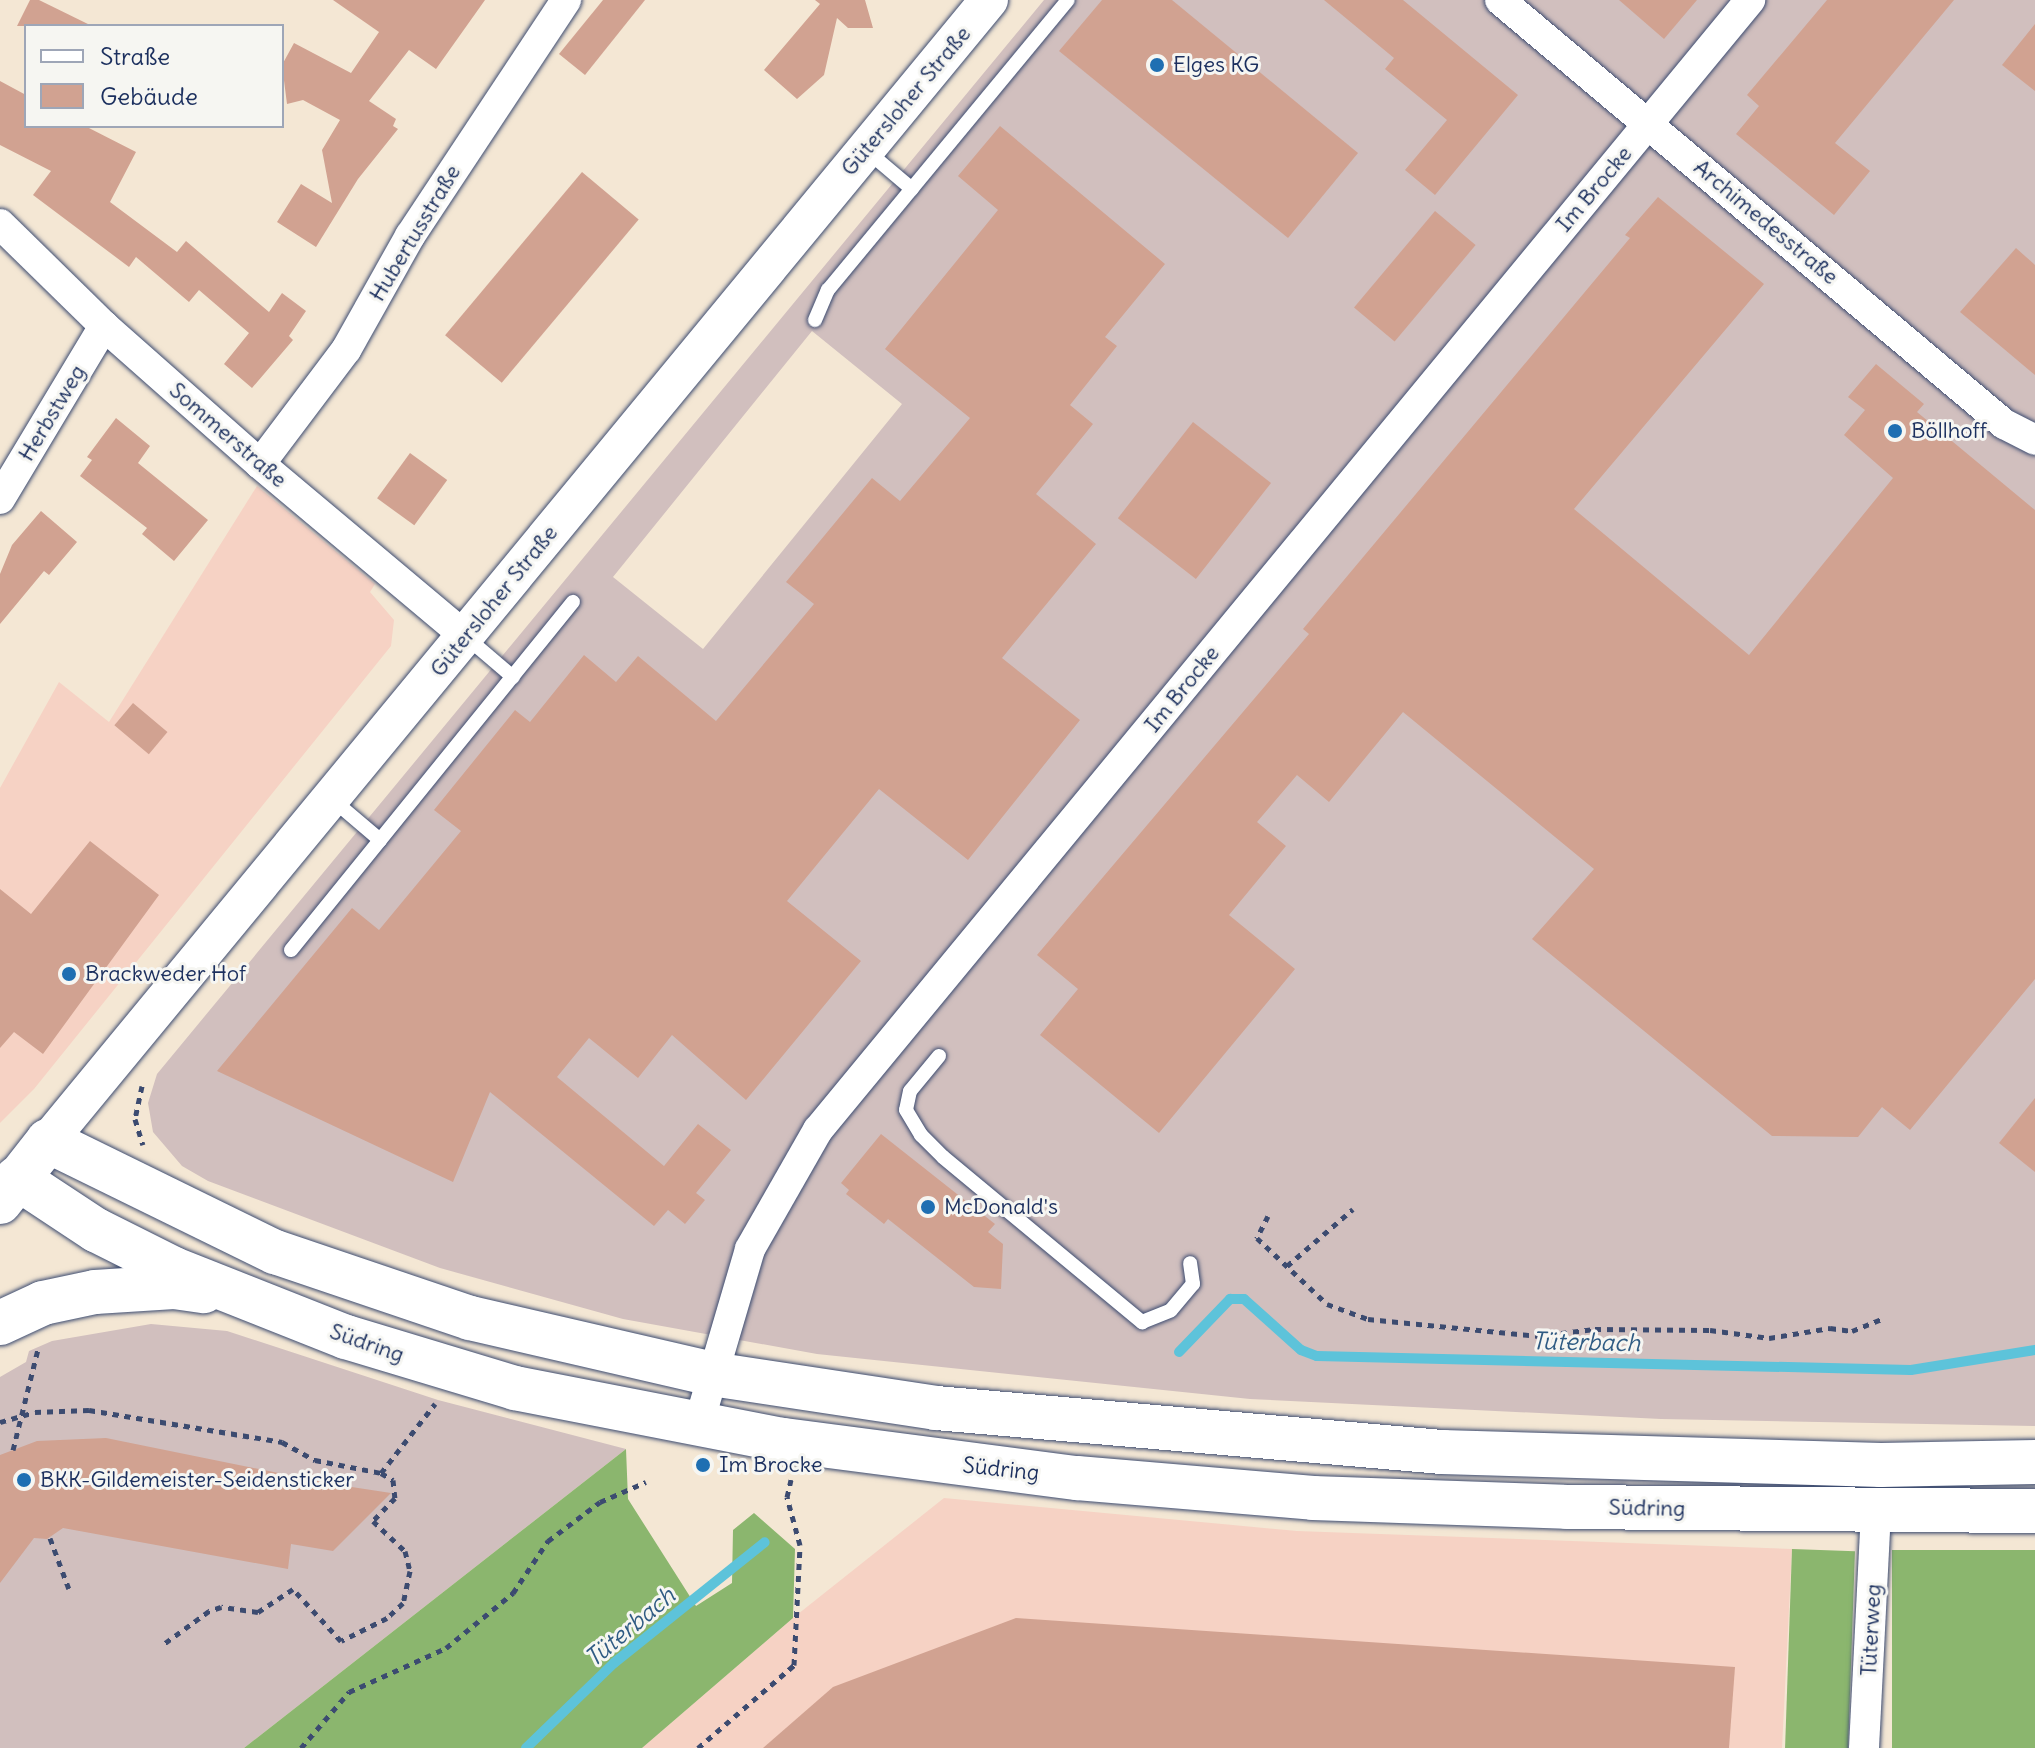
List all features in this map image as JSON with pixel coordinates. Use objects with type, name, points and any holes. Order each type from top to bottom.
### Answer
[{"type":"main road","points":[[48,1141],[134,1187],[332,1273],[532,1334],[792,1389],[1063,1422],[1442,1452],[1881,1465],[2035,1462]]},
{"type":"main road","name":"Gütersloher Straße","points":[[9,1190],[48,1141]]},
{"type":"main road","name":"Südring","points":[[9,1190],[250,1301],[427,1363],[698,1426],[920,1460],[1313,1498],[1876,1512],[2035,1511]]},
{"type":"main road","points":[[19,1332],[43,1303],[95,1292],[174,1287],[250,1301]]},
{"type":"street","name":"Hubertusstraße","points":[[260,464],[346,350],[410,236],[566,0]]},
{"type":"street","name":"Gütersloher Straße","points":[[48,1141],[333,800],[989,0]]},
{"type":"street","name":"Archimedesstraße","points":[[1500,0],[2004,424],[2035,440]]},
{"type":"street","name":"Im Brocke","points":[[698,1426],[760,1225],[818,1130],[1750,0]]},
{"type":"street","name":"Sommerstraße","points":[[0,224],[104,326],[260,464],[465,636]]},
{"type":"street","name":"Herbstweg","points":[[0,499],[104,326]]},
{"type":"street","name":"Tüterweg","points":[[1864,1748],[1876,1512]]},
{"type":"lane","points":[[815,320],[828,290],[1068,0]]},
{"type":"lane","points":[[866,150],[912,189]]},
{"type":"lane","points":[[291,950],[573,602]]},
{"type":"lane","points":[[465,636],[513,677]]},
{"type":"lane","points":[[333,800],[380,840]]},
{"type":"lane","points":[[939,1056],[910,1091],[909,1119],[978,1186],[1142,1322],[1171,1310],[1193,1284],[1190,1263]]},
{"type":"path","points":[[149,1153],[135,1119],[151,1072]]},
{"type":"path","points":[[1287,1266],[1353,1209]]},
{"type":"path","points":[[1268,1216],[1257,1238],[1327,1304],[1358,1317],[1537,1336],[1595,1329],[1710,1330],[1769,1338],[1830,1328],[1852,1331],[1884,1318]]},
{"type":"path","points":[[13,1450],[18,1417],[19,1332]]},
{"type":"path","points":[[381,1473],[444,1393]]},
{"type":"path","points":[[0,1422],[62,1408],[89,1410],[282,1442],[315,1460],[381,1473],[398,1486],[395,1498],[373,1521],[405,1551],[410,1571],[403,1603],[387,1618],[341,1641],[293,1589],[258,1612],[221,1607],[209,1611],[161,1646]]},
{"type":"path","points":[[698,1748],[794,1665],[800,1545],[787,1497],[792,1474]]},
{"type":"path","points":[[301,1748],[349,1692],[446,1648],[513,1593],[548,1541],[600,1502],[646,1482]]},
{"type":"path","points":[[50,1538],[69,1589]]},
{"type":"shaded area","points":[[1044,0],[2035,0],[2035,1426],[1661,1419],[1250,1399],[817,1354],[623,1319],[440,1268],[208,1181],[182,1166],[153,1132],[148,1103],[157,1074]],"holes":[[[812,331],[902,404],[703,649],[613,577]]]},
{"type":"shaded area","points":[[257,486],[375,584],[370,592],[394,620],[391,646],[34,1089],[0,1123],[0,788],[59,682],[109,722]]},
{"type":"shaded area","points":[[151,1324],[227,1331],[438,1400],[626,1449],[244,1748],[0,1748],[0,1377],[26,1362],[29,1351],[52,1341]]},
{"type":"shaded area","points":[[944,1498],[1297,1531],[1792,1549],[1782,1748],[642,1748],[793,1618]]},
{"type":"green space","points":[[626,1449],[628,1499],[696,1606],[732,1583],[733,1530],[754,1513],[795,1549],[793,1618],[642,1748],[244,1748]]},
{"type":"green space","points":[[1792,1549],[1855,1551],[1848,1748],[1785,1748]]},
{"type":"green space","points":[[1892,1550],[2035,1550],[2035,1748],[1892,1748]]},
{"type":"building","points":[[30,0],[39,0],[88,24],[24,24],[17,26]]},
{"type":"building","points":[[333,0],[485,0],[436,69],[409,50],[369,101],[396,119],[393,126],[398,129],[358,179],[316,247],[277,222],[301,184],[332,203],[322,150],[340,120],[303,100],[287,104],[284,61],[294,43],[351,73],[379,32]]},
{"type":"building","points":[[603,0],[645,0],[585,75],[559,54]]},
{"type":"building","points":[[815,0],[865,0],[873,28],[848,28],[837,18],[824,75],[797,99],[764,70],[820,4]]},
{"type":"building","points":[[1102,0],[1172,0],[1358,153],[1288,238],[1059,51]]},
{"type":"building","points":[[1324,0],[1403,0],[1518,95],[1435,195],[1405,170],[1447,120],[1385,69],[1394,58]]},
{"type":"building","points":[[1619,0],[1697,0],[1664,39]]},
{"type":"building","points":[[1827,0],[1954,0],[1835,143],[1870,171],[1834,215],[1736,134],[1759,106],[1747,95]]},
{"type":"building","points":[[2035,24],[2035,91],[2002,65]]},
{"type":"building","points":[[0,81],[24,94],[24,128],[89,128],[136,152],[110,202],[177,252],[186,241],[269,312],[282,293],[306,311],[289,336],[293,340],[252,388],[224,364],[249,333],[199,290],[189,302],[136,257],[129,267],[33,195],[51,171],[0,145]]},
{"type":"building","points":[[1000,126],[1165,264],[1105,337],[1117,346],[1070,405],[1093,424],[1036,494],[1096,544],[1002,658],[1080,720],[968,860],[879,789],[787,901],[861,961],[746,1100],[672,1035],[638,1078],[589,1038],[557,1077],[664,1166],[698,1124],[731,1150],[696,1193],[705,1200],[685,1224],[668,1210],[654,1226],[490,1092],[453,1182],[217,1071],[352,908],[379,930],[461,831],[434,810],[515,710],[530,722],[584,655],[616,682],[638,656],[716,721],[814,604],[786,582],[872,478],[900,501],[970,418],[885,349],[998,210],[958,176]]},
{"type":"building","points":[[582,172],[639,220],[502,383],[445,335]]},
{"type":"building","points":[[1658,197],[1764,284],[1574,509],[1749,655],[1893,478],[1844,435],[1865,410],[1848,397],[1876,364],[1924,404],[1917,412],[2035,510],[2035,979],[1910,1130],[1882,1107],[1858,1137],[1772,1136],[1532,939],[1594,869],[1403,712],[1329,802],[1297,775],[1257,822],[1286,846],[1229,915],[1295,969],[1159,1133],[1040,1035],[1078,989],[1037,955],[1309,634],[1303,629],[1630,238],[1625,235]]},
{"type":"building","points":[[1435,211],[1476,245],[1395,342],[1354,308]]},
{"type":"building","points":[[2016,248],[2035,265],[2035,375],[1960,312]]},
{"type":"building","points":[[116,418],[150,446],[138,463],[208,520],[174,561],[142,534],[147,528],[80,476],[92,460],[87,457]]},
{"type":"building","points":[[1193,422],[1271,483],[1196,579],[1118,518]]},
{"type":"building","points":[[410,453],[447,480],[414,525],[377,498]]},
{"type":"building","points":[[41,511],[77,542],[49,575],[44,571],[0,624],[0,574],[12,545]]},
{"type":"building","points":[[133,703],[167,732],[149,754],[114,725]]},
{"type":"building","points":[[90,841],[159,895],[43,1054],[14,1032],[0,1048],[0,889],[31,914]]},
{"type":"building","points":[[2035,1098],[2035,1172],[1999,1143]]},
{"type":"building","points":[[881,1134],[995,1224],[988,1232],[1003,1244],[1001,1289],[974,1287],[888,1219],[884,1224],[846,1194],[849,1190],[841,1183]]},
{"type":"building","points":[[106,1438],[391,1493],[333,1551],[291,1544],[288,1569],[63,1528],[47,1539],[34,1538],[0,1583],[0,1455],[37,1441]]},
{"type":"building","points":[[1016,1618],[1735,1667],[1729,1748],[763,1748],[833,1687]]},
{"type":"waterway","name":"Tüterbach","points":[[1179,1352],[1230,1299],[1244,1299],[1301,1350],[1317,1356],[1911,1370],[2035,1350]]},
{"type":"waterway","name":"Tüterbach","points":[[526,1748],[614,1663],[765,1542]]},
{"type":"place","name":"Elges KG","points":[[1157,65]]},
{"type":"place","name":"Böllhoff","points":[[1895,431]]},
{"type":"place","name":"Brackweder Hof","points":[[69,974]]},
{"type":"place","name":"McDonald's","points":[[928,1207]]},
{"type":"place","name":"Im Brocke","points":[[703,1465]]},
{"type":"place","name":"BKK-Gildemeister-Seidensticker","points":[[24,1480]]}]
